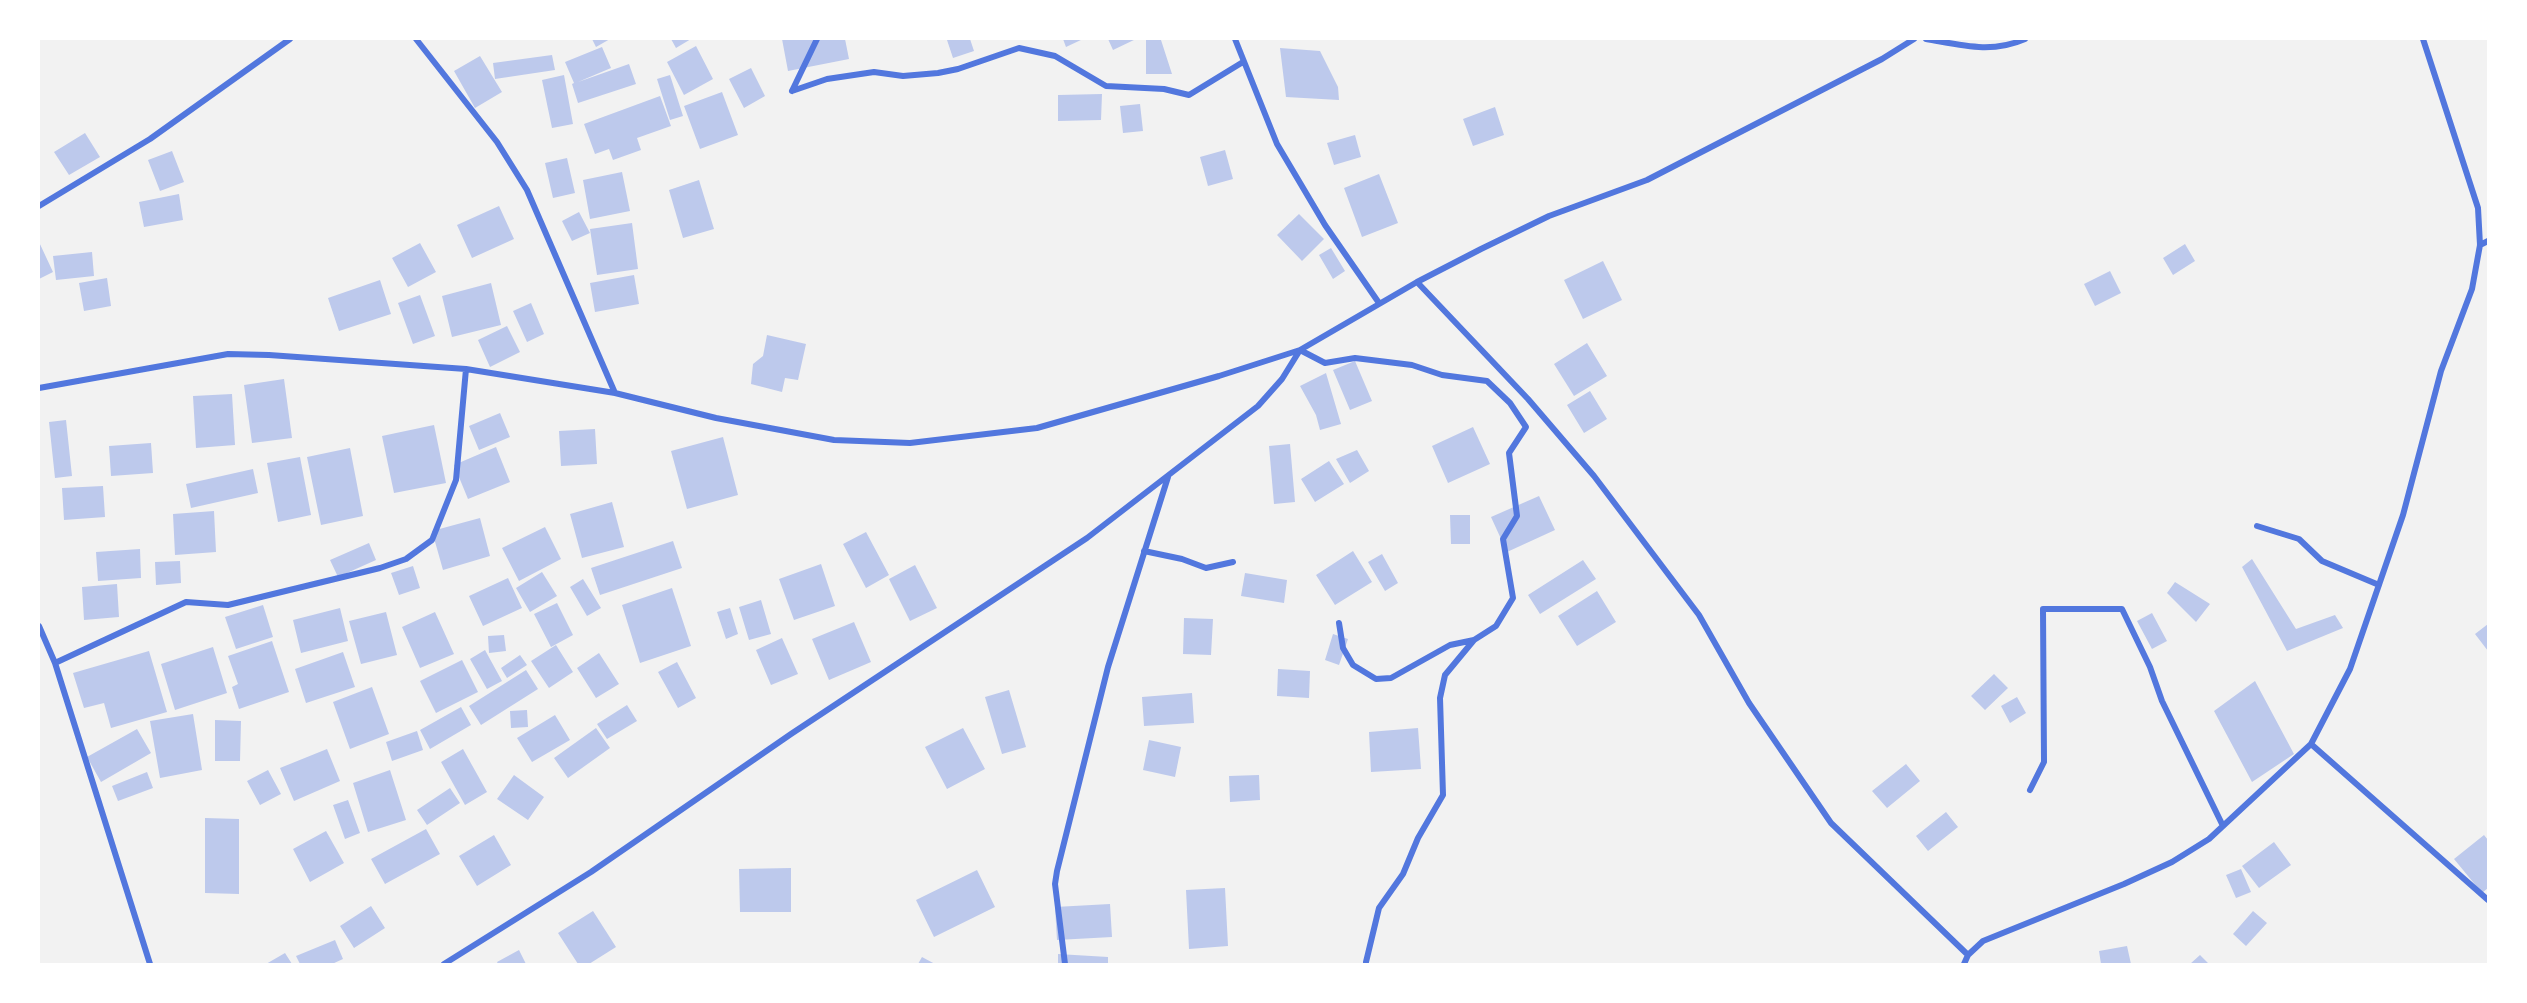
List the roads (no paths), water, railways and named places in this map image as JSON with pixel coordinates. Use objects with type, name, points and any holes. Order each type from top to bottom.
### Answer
[{"type":"street","points":[[39,206],[150,139],[290,39]]},
{"type":"street","points":[[416,39],[496,142],[527,190],[615,393]]},
{"type":"street","points":[[817,39],[792,91],[827,79],[874,72],[903,76],[948,71],[1019,48],[1055,56],[1106,86],[1164,89],[1189,95],[1243,62]]},
{"type":"street","points":[[1235,39],[1278,144],[1325,225],[1379,303]]},
{"type":"street","points":[[39,388],[228,354],[466,369],[615,393],[716,418],[834,440],[910,443],[1037,428],[1219,376],[1300,350],[1417,282],[1549,216],[1647,180],[1882,59],[1914,39]]},
{"type":"street","points":[[1926,39],[1981,48],[2008,47],[2025,39]]},
{"type":"street","points":[[1964,964],[1968,955],[1983,941],[2172,862],[2209,839],[2311,744],[2350,669],[2403,515],[2441,370],[2472,289],[2480,245],[2478,208],[2423,39]]},
{"type":"street","points":[[2480,245],[2488,241]]},
{"type":"street","points":[[1417,282],[1528,399],[1594,476],[1699,615],[1749,703],[1831,823],[1968,955]]},
{"type":"street","points":[[444,964],[591,872],[791,734],[1086,538],[1258,406],[1282,379],[1300,350]]},
{"type":"street","points":[[1300,350],[1325,363],[1355,358],[1412,366],[1442,375],[1487,381],[1510,403],[1526,427],[1509,453],[1517,516],[1503,539],[1513,598],[1496,626],[1474,640],[1445,675],[1440,698],[1443,795],[1418,838],[1403,874],[1380,908],[1366,962]]},
{"type":"street","points":[[55,663],[186,602],[228,605],[380,568],[406,559],[432,540],[456,480],[466,369]]},
{"type":"street","points":[[1065,964],[1055,884],[1057,871],[1108,667],[1168,475]]},
{"type":"street","points":[[2257,526],[2299,539],[2322,561],[2379,585]]},
{"type":"street","points":[[1144,551],[1182,559],[1206,568],[1233,562]]},
{"type":"street","points":[[2030,790],[2044,762],[2043,609],[2122,609],[2150,667],[2162,701],[2223,826]]},
{"type":"street","points":[[1339,623],[1343,648],[1353,665],[1376,679],[1391,678],[1450,645],[1474,640]]},
{"type":"street","points":[[39,626],[55,663],[150,964]]},
{"type":"street","points":[[2311,744],[2488,900]]}]
